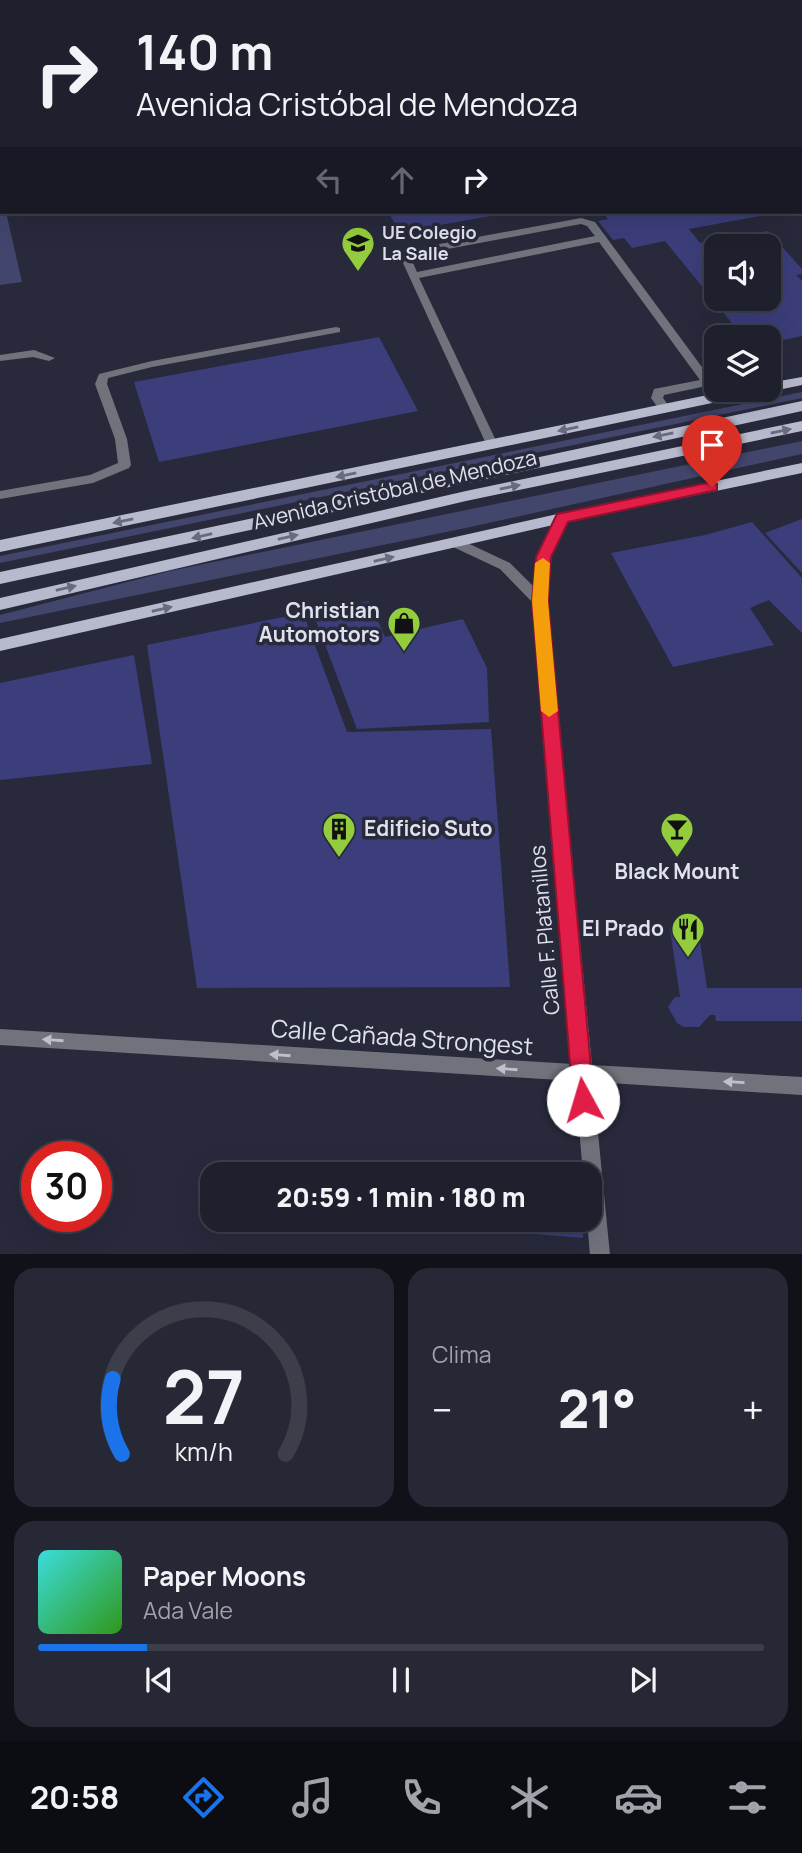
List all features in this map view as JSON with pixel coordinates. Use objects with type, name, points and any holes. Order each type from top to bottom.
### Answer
[{"type":"main road","points":[[781,385],[802,381]]},
{"type":"main road","name":"Avenida Cristóbal de Mendoza","points":[[0,546],[704,399]]},
{"type":"main road","name":"Avenida Cristóbal de Mendoza","points":[[0,578],[802,406]]},
{"type":"main road","name":"Avenida Cristóbal de Mendoza","points":[[0,604],[466,496],[802,426]]},
{"type":"main road","points":[[0,645],[562,518],[802,468]]},
{"type":"street","points":[[492,445],[413,276],[408,262],[417,251],[581,221],[591,224],[704,372]]},
{"type":"street","points":[[413,276],[602,238]]},
{"type":"street","points":[[0,495],[93,479],[125,466],[127,456],[101,384],[103,376],[152,364],[336,330]]},
{"type":"street","points":[[0,358],[34,353],[49,358]]},
{"type":"street","points":[[665,409],[657,398],[658,392],[704,383]]},
{"type":"street","name":"Calle F. Platanillos","points":[[562,518],[544,557],[540,601],[581,1074],[600,1254]]},
{"type":"street","points":[[456,543],[505,566],[540,601]]},
{"type":"street","name":"Calle Cañada Strongest","points":[[0,1037],[802,1086]]},
{"type":"shaded area","points":[[0,214],[6,214],[22,282],[0,285]]},
{"type":"shaded area","points":[[802,392],[802,398],[0,563],[0,556],[753,402],[781,402],[781,396]]},
{"type":"shaded area","points":[[802,441],[802,454],[461,529],[0,623],[0,615],[170,571]]},
{"type":"building","points":[[389,214],[502,214],[400,232]]},
{"type":"building","points":[[604,214],[770,214],[689,229],[700,243],[704,242],[704,289],[665,241],[632,248],[624,238],[613,240],[598,221],[608,219]]},
{"type":"building","points":[[781,246],[802,269],[802,274],[796,275],[802,281],[802,336],[781,340],[781,325],[733,325],[722,311],[781,311]]},
{"type":"building","points":[[379,337],[418,411],[159,462],[134,382]]},
{"type":"building","points":[[802,519],[802,573],[765,533]]},
{"type":"building","points":[[752,522],[802,578],[802,633],[769,600],[750,608],[774,645],[673,667],[611,553],[705,535]]},
{"type":"building","name":"Christian Automotors","points":[[369,601],[385,637],[463,619],[487,668],[489,722],[357,729],[313,613]]},
{"type":"building","name":"Edificio Suto","points":[[303,613],[347,732],[491,729],[510,987],[197,988],[147,645]]},
{"type":"building","points":[[134,655],[152,764],[0,780],[0,683]]},
{"type":"building","name":"El Prado","points":[[670,929],[698,929],[707,988],[802,988],[802,1021],[716,1021],[715,1015],[710,1015],[699,1027],[684,1027],[677,1023],[668,1007],[675,997],[680,997]]},
{"type":"building","points":[[511,1232],[583,1232],[583,1238]]},
{"type":"slow traffic","points":[[543,563],[540,601],[549,711]]},
{"type":"place","name":"UE Colegio La Salle","points":[[358,273]]},
{"type":"place","name":"Christian Automotors","points":[[404,653]]},
{"type":"place","name":"Edificio Suto","points":[[339,859]]},
{"type":"place","name":"Black Mount","points":[[677,859]]},
{"type":"place","name":"El Prado","points":[[688,959]]},
{"type":"route","points":[[583,1100],[540,601],[544,557],[550,538],[562,518],[712,487]]}]
